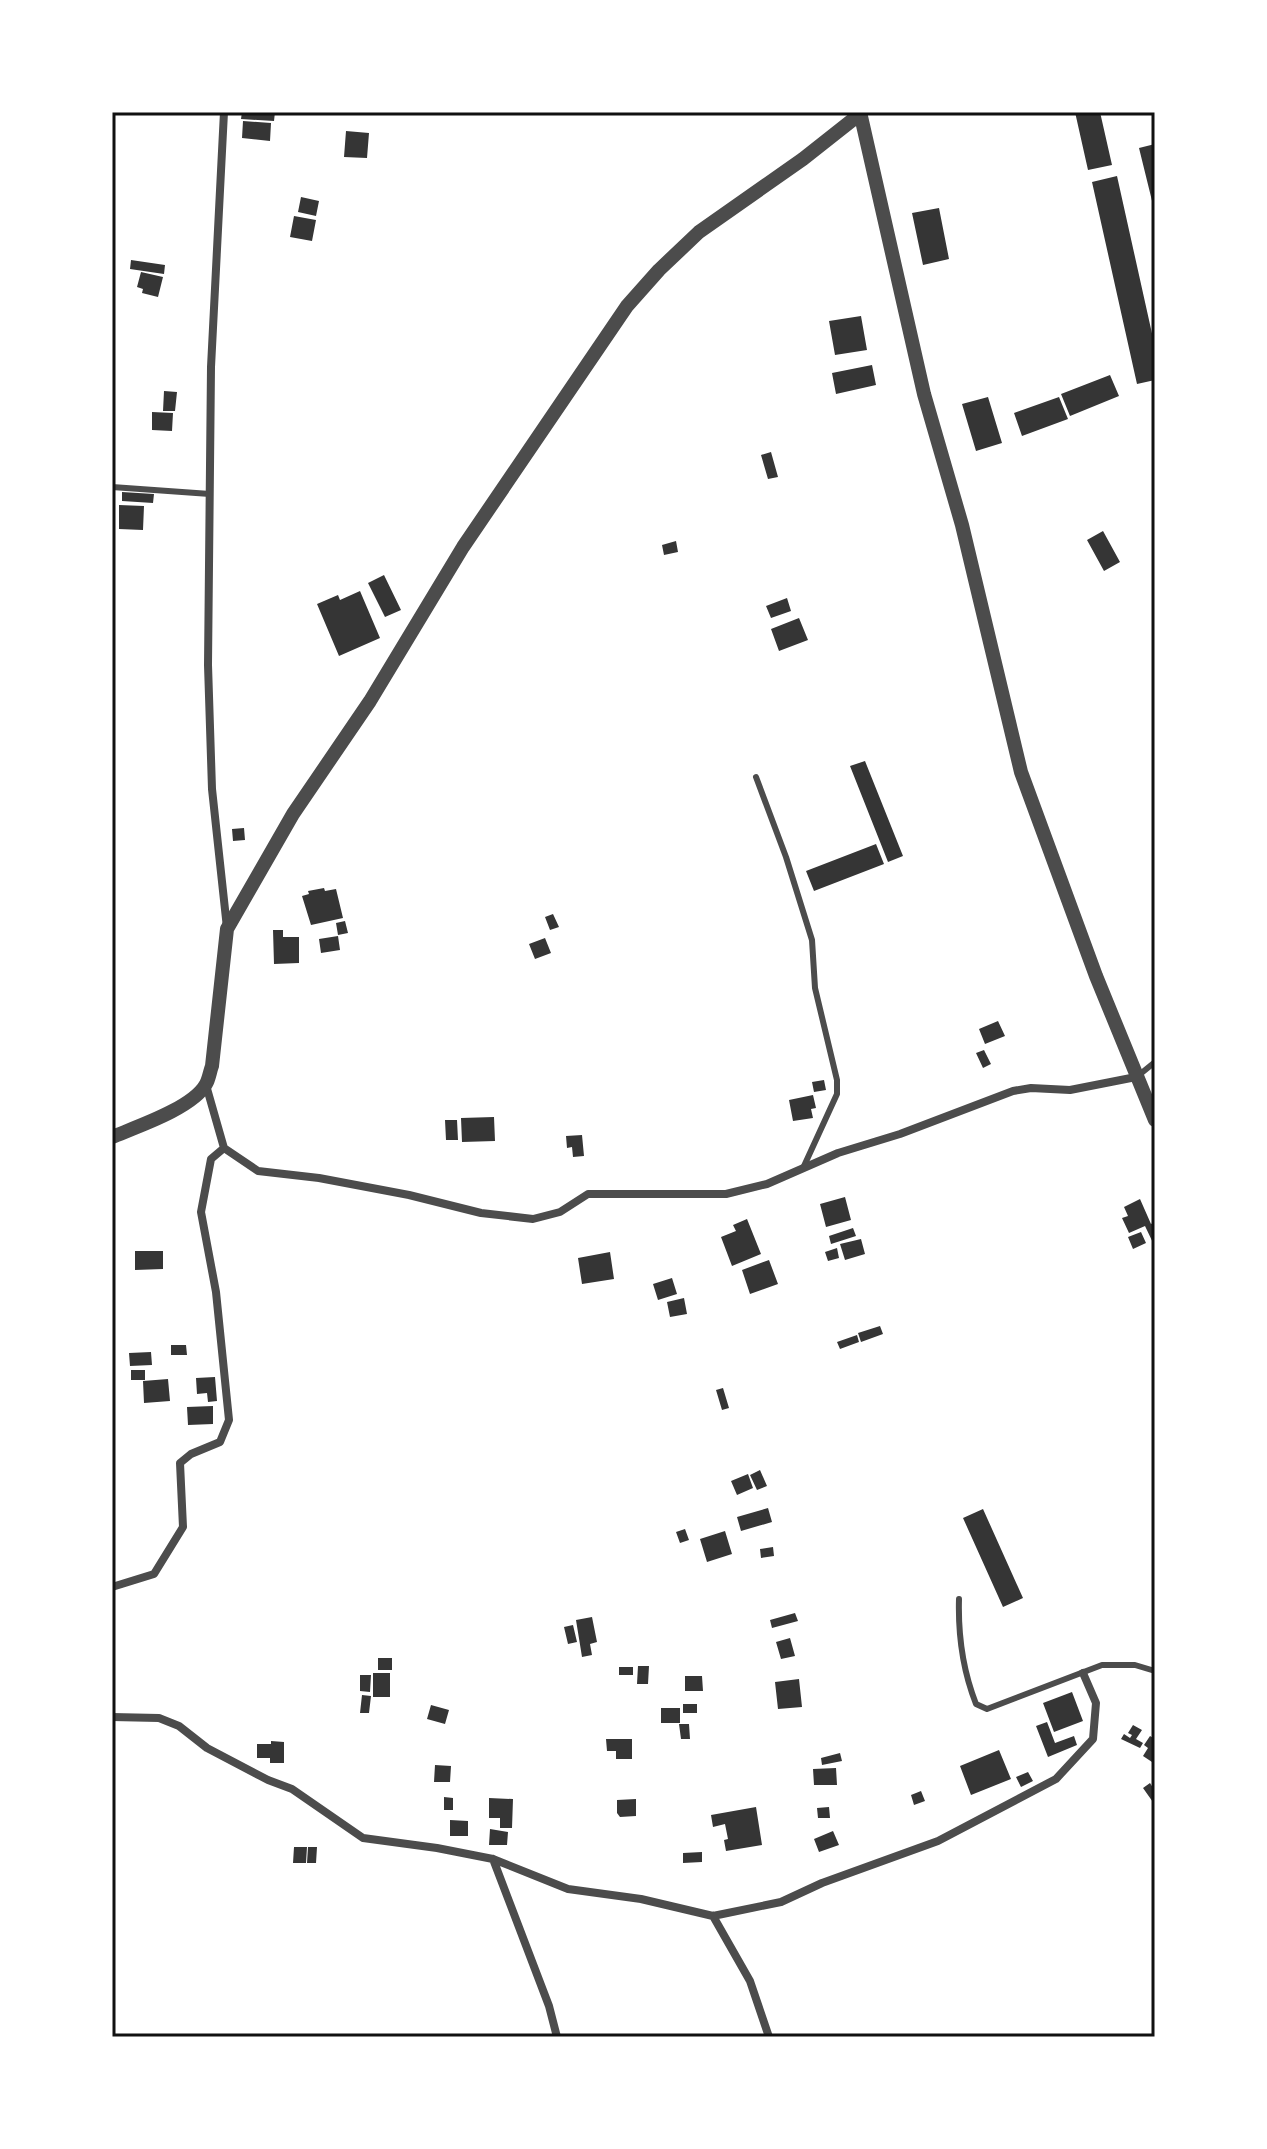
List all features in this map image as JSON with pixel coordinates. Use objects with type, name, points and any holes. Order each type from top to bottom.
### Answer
[{"type":"street","points":[[112,1137],[148,1125],[190,1099],[206,1085],[212,1066],[227,929],[212,773],[208,665],[211,367],[224,112]]},
{"type":"street","points":[[227,929],[293,814],[370,701],[463,547],[627,306],[699,232],[778,177],[860,113],[924,394],[962,525],[1021,772],[1155,1120]]},
{"type":"street","points":[[206,1085],[224,1148],[258,1171],[319,1178],[481,1213],[533,1219],[560,1212],[588,1194],[726,1194],[767,1184],[804,1166],[1013,1091],[1031,1088],[1070,1090],[1136,1077]]},
{"type":"street","points":[[112,1587],[154,1574],[183,1527],[180,1463],[191,1454],[220,1442],[229,1420],[216,1292],[201,1212],[211,1159],[224,1148]]},
{"type":"street","points":[[112,1717],[159,1718],[179,1726],[207,1748],[292,1789],[363,1838],[493,1859],[568,1889],[656,1902],[713,1916],[781,1902],[822,1883],[938,1841],[1056,1779],[1093,1739],[1096,1703],[1083,1673]]},
{"type":"street","points":[[493,1859],[549,2006],[557,2037]]},
{"type":"street","points":[[713,1916],[750,1981],[769,2037]]},
{"type":"lane","points":[[112,487],[210,494]]},
{"type":"lane","points":[[756,777],[812,940],[815,988],[837,1080],[837,1094],[804,1166]]},
{"type":"lane","points":[[1136,1077],[1155,1062]]},
{"type":"lane","points":[[959,1599],[958,1628],[969,1687],[976,1704],[987,1709],[1102,1665],[1135,1665],[1155,1671]]},
{"type":"building","points":[[242,112],[275,112],[274,121],[241,119]]},
{"type":"building","points":[[1075,112],[1100,112],[1112,165],[1088,170]]},
{"type":"building","points":[[243,121],[271,123],[270,141],[242,138]]},
{"type":"building","points":[[346,131],[369,133],[367,158],[344,157]]},
{"type":"building","points":[[1155,144],[1155,209],[1154,209],[1139,148]]},
{"type":"building","points":[[1117,176],[1155,347],[1155,380],[1137,384],[1092,182]]},
{"type":"building","points":[[301,197],[319,201],[316,216],[298,212]]},
{"type":"building","points":[[939,208],[949,259],[923,265],[912,213]]},
{"type":"building","points":[[294,216],[316,220],[312,241],[290,237]]},
{"type":"building","points":[[131,260],[165,265],[164,274],[130,269]]},
{"type":"building","points":[[141,272],[163,277],[158,297],[142,293],[143,289],[137,287]]},
{"type":"building","points":[[861,316],[867,350],[835,355],[829,321]]},
{"type":"building","points":[[872,365],[876,385],[836,394],[832,373]]},
{"type":"building","points":[[1110,375],[1119,396],[1070,416],[1061,394]]},
{"type":"building","points":[[164,391],[177,392],[175,411],[163,411]]},
{"type":"building","points":[[988,397],[1002,443],[976,451],[962,404]]},
{"type":"building","points":[[1059,397],[1068,419],[1022,436],[1014,413]]},
{"type":"building","points":[[152,412],[173,413],[172,431],[152,430]]},
{"type":"building","points":[[771,452],[778,477],[768,479],[761,455]]},
{"type":"building","points":[[122,492],[154,494],[153,503],[122,501]]},
{"type":"building","points":[[119,505],[144,506],[143,530],[119,529]]},
{"type":"building","points":[[1103,531],[1120,562],[1104,571],[1087,540]]},
{"type":"building","points":[[676,541],[678,552],[664,555],[662,545]]},
{"type":"building","points":[[384,575],[401,610],[385,617],[368,583]]},
{"type":"building","points":[[360,591],[380,638],[339,656],[317,604],[338,595],[340,600]]},
{"type":"building","points":[[787,598],[791,611],[771,618],[766,606]]},
{"type":"building","points":[[799,618],[808,640],[779,651],[771,629]]},
{"type":"building","points":[[865,761],[903,856],[888,862],[850,766]]},
{"type":"building","points":[[244,828],[245,840],[233,841],[232,829]]},
{"type":"building","points":[[876,844],[884,864],[814,891],[806,871]]},
{"type":"building","points":[[324,888],[325,891],[336,889],[343,918],[311,925],[302,896],[309,894],[308,891]]},
{"type":"building","points":[[553,914],[559,927],[550,930],[545,917]]},
{"type":"building","points":[[345,921],[348,933],[338,935],[336,923]]},
{"type":"building","points":[[273,930],[283,930],[283,937],[299,937],[299,963],[274,964]]},
{"type":"building","points":[[338,936],[340,950],[321,953],[319,939]]},
{"type":"building","points":[[545,938],[551,953],[535,959],[529,944]]},
{"type":"building","points":[[998,1021],[1005,1036],[985,1044],[979,1029]]},
{"type":"building","points":[[984,1050],[991,1064],[983,1068],[976,1053]]},
{"type":"building","points":[[824,1080],[826,1090],[814,1092],[812,1082]]},
{"type":"building","points":[[813,1095],[816,1108],[811,1109],[813,1118],[793,1121],[789,1100]]},
{"type":"building","points":[[494,1117],[495,1141],[462,1142],[461,1118]]},
{"type":"building","points":[[445,1120],[457,1120],[458,1140],[446,1140]]},
{"type":"building","points":[[582,1135],[584,1156],[573,1157],[572,1147],[567,1148],[566,1136]]},
{"type":"building","points":[[845,1197],[851,1220],[826,1227],[820,1204]]},
{"type":"building","points":[[1140,1199],[1151,1224],[1155,1222],[1155,1247],[1145,1226],[1129,1233],[1122,1218],[1128,1216],[1124,1207]]},
{"type":"building","points":[[747,1219],[761,1254],[732,1266],[721,1237],[736,1231],[733,1225]]},
{"type":"building","points":[[853,1228],[856,1236],[831,1244],[829,1236]]},
{"type":"building","points":[[1141,1232],[1146,1243],[1133,1249],[1128,1237]]},
{"type":"building","points":[[861,1239],[865,1254],[845,1260],[840,1244]]},
{"type":"building","points":[[837,1248],[839,1258],[828,1261],[825,1252]]},
{"type":"building","points":[[135,1251],[163,1251],[163,1269],[135,1270]]},
{"type":"building","points":[[610,1252],[614,1279],[582,1284],[578,1258]]},
{"type":"building","points":[[769,1260],[778,1284],[750,1294],[742,1270]]},
{"type":"building","points":[[672,1278],[677,1294],[658,1300],[653,1284]]},
{"type":"building","points":[[684,1298],[687,1314],[670,1317],[667,1302]]},
{"type":"building","points":[[880,1326],[883,1334],[861,1342],[858,1333]]},
{"type":"building","points":[[857,1335],[859,1342],[840,1349],[837,1342]]},
{"type":"building","points":[[171,1345],[186,1345],[187,1355],[171,1355]]},
{"type":"building","points":[[151,1352],[152,1365],[130,1366],[129,1353]]},
{"type":"building","points":[[131,1370],[145,1370],[145,1380],[131,1380]]},
{"type":"building","points":[[215,1377],[217,1401],[208,1402],[207,1393],[197,1394],[196,1378]]},
{"type":"building","points":[[168,1379],[170,1401],[144,1403],[143,1381]]},
{"type":"building","points":[[723,1388],[729,1408],[722,1410],[716,1390]]},
{"type":"building","points":[[213,1406],[213,1424],[188,1425],[187,1407]]},
{"type":"building","points":[[760,1470],[767,1486],[757,1490],[750,1475]]},
{"type":"building","points":[[748,1474],[753,1488],[737,1495],[731,1481]]},
{"type":"building","points":[[768,1508],[772,1522],[741,1531],[737,1517]]},
{"type":"building","points":[[983,1509],[1023,1598],[1003,1607],[963,1518]]},
{"type":"building","points":[[685,1529],[689,1540],[680,1543],[676,1532]]},
{"type":"building","points":[[725,1531],[732,1554],[707,1562],[700,1539]]},
{"type":"building","points":[[773,1547],[774,1556],[761,1558],[760,1549]]},
{"type":"building","points":[[795,1613],[798,1621],[772,1628],[770,1620]]},
{"type":"building","points":[[592,1617],[597,1642],[590,1644],[592,1655],[582,1657],[576,1620]]},
{"type":"building","points":[[573,1625],[577,1642],[568,1644],[564,1627]]},
{"type":"building","points":[[790,1638],[795,1656],[781,1659],[776,1642]]},
{"type":"building","points":[[378,1658],[392,1658],[392,1670],[378,1670]]},
{"type":"building","points":[[638,1666],[649,1666],[648,1684],[637,1684]]},
{"type":"building","points":[[619,1667],[633,1667],[633,1675],[619,1675]]},
{"type":"building","points":[[373,1673],[390,1673],[390,1697],[373,1697]]},
{"type":"building","points":[[360,1675],[371,1675],[370,1692],[360,1691]]},
{"type":"building","points":[[685,1676],[702,1676],[703,1691],[685,1691]]},
{"type":"building","points":[[799,1679],[802,1707],[778,1709],[775,1682]]},
{"type":"building","points":[[1072,1692],[1083,1721],[1054,1732],[1043,1703]]},
{"type":"building","points":[[362,1695],[371,1696],[369,1713],[360,1713]]},
{"type":"building","points":[[683,1704],[697,1704],[697,1713],[683,1713]]},
{"type":"building","points":[[431,1705],[449,1710],[445,1724],[427,1719]]},
{"type":"building","points":[[661,1708],[680,1708],[680,1723],[661,1723]]},
{"type":"building","points":[[1047,1722],[1055,1743],[1074,1736],[1077,1745],[1048,1757],[1036,1726]]},
{"type":"building","points":[[679,1724],[689,1724],[690,1739],[681,1739]]},
{"type":"building","points":[[1133,1725],[1142,1730],[1136,1739],[1143,1743],[1140,1748],[1121,1739],[1124,1734],[1130,1738],[1132,1735],[1128,1733]]},
{"type":"building","points":[[1150,1736],[1155,1739],[1155,1764],[1143,1756],[1148,1748],[1144,1745]]},
{"type":"building","points":[[606,1739],[632,1739],[632,1759],[616,1759],[616,1751],[607,1751]]},
{"type":"building","points":[[271,1741],[284,1742],[284,1763],[270,1763],[270,1758],[257,1758],[257,1744],[271,1744]]},
{"type":"building","points":[[999,1750],[1011,1779],[971,1795],[960,1766]]},
{"type":"building","points":[[840,1753],[842,1761],[822,1765],[821,1758]]},
{"type":"building","points":[[435,1765],[451,1766],[450,1782],[434,1782]]},
{"type":"building","points":[[836,1768],[837,1785],[814,1785],[813,1769]]},
{"type":"building","points":[[1028,1772],[1033,1781],[1021,1787],[1016,1777]]},
{"type":"building","points":[[1150,1783],[1155,1791],[1155,1805],[1143,1788]]},
{"type":"building","points":[[921,1791],[925,1801],[914,1805],[911,1795]]},
{"type":"building","points":[[444,1797],[453,1798],[453,1810],[444,1810]]},
{"type":"building","points":[[489,1798],[513,1799],[512,1828],[500,1828],[500,1818],[489,1818]]},
{"type":"building","points":[[636,1799],[636,1816],[620,1817],[617,1800]]},
{"type":"building","points":[[756,1807],[762,1845],[726,1851],[724,1840],[728,1839],[725,1824],[713,1827],[711,1815]]},
{"type":"building","points":[[829,1807],[830,1818],[818,1818],[817,1808]]},
{"type":"building","points":[[450,1820],[468,1821],[468,1836],[450,1836]]},
{"type":"building","points":[[490,1829],[508,1832],[507,1845],[489,1845]]},
{"type":"building","points":[[833,1831],[839,1845],[819,1852],[814,1839]]},
{"type":"building","points":[[294,1847],[307,1847],[306,1863],[293,1863]]},
{"type":"building","points":[[308,1847],[317,1847],[316,1863],[307,1863]]},
{"type":"building","points":[[702,1852],[702,1862],[683,1863],[683,1853]]}]
